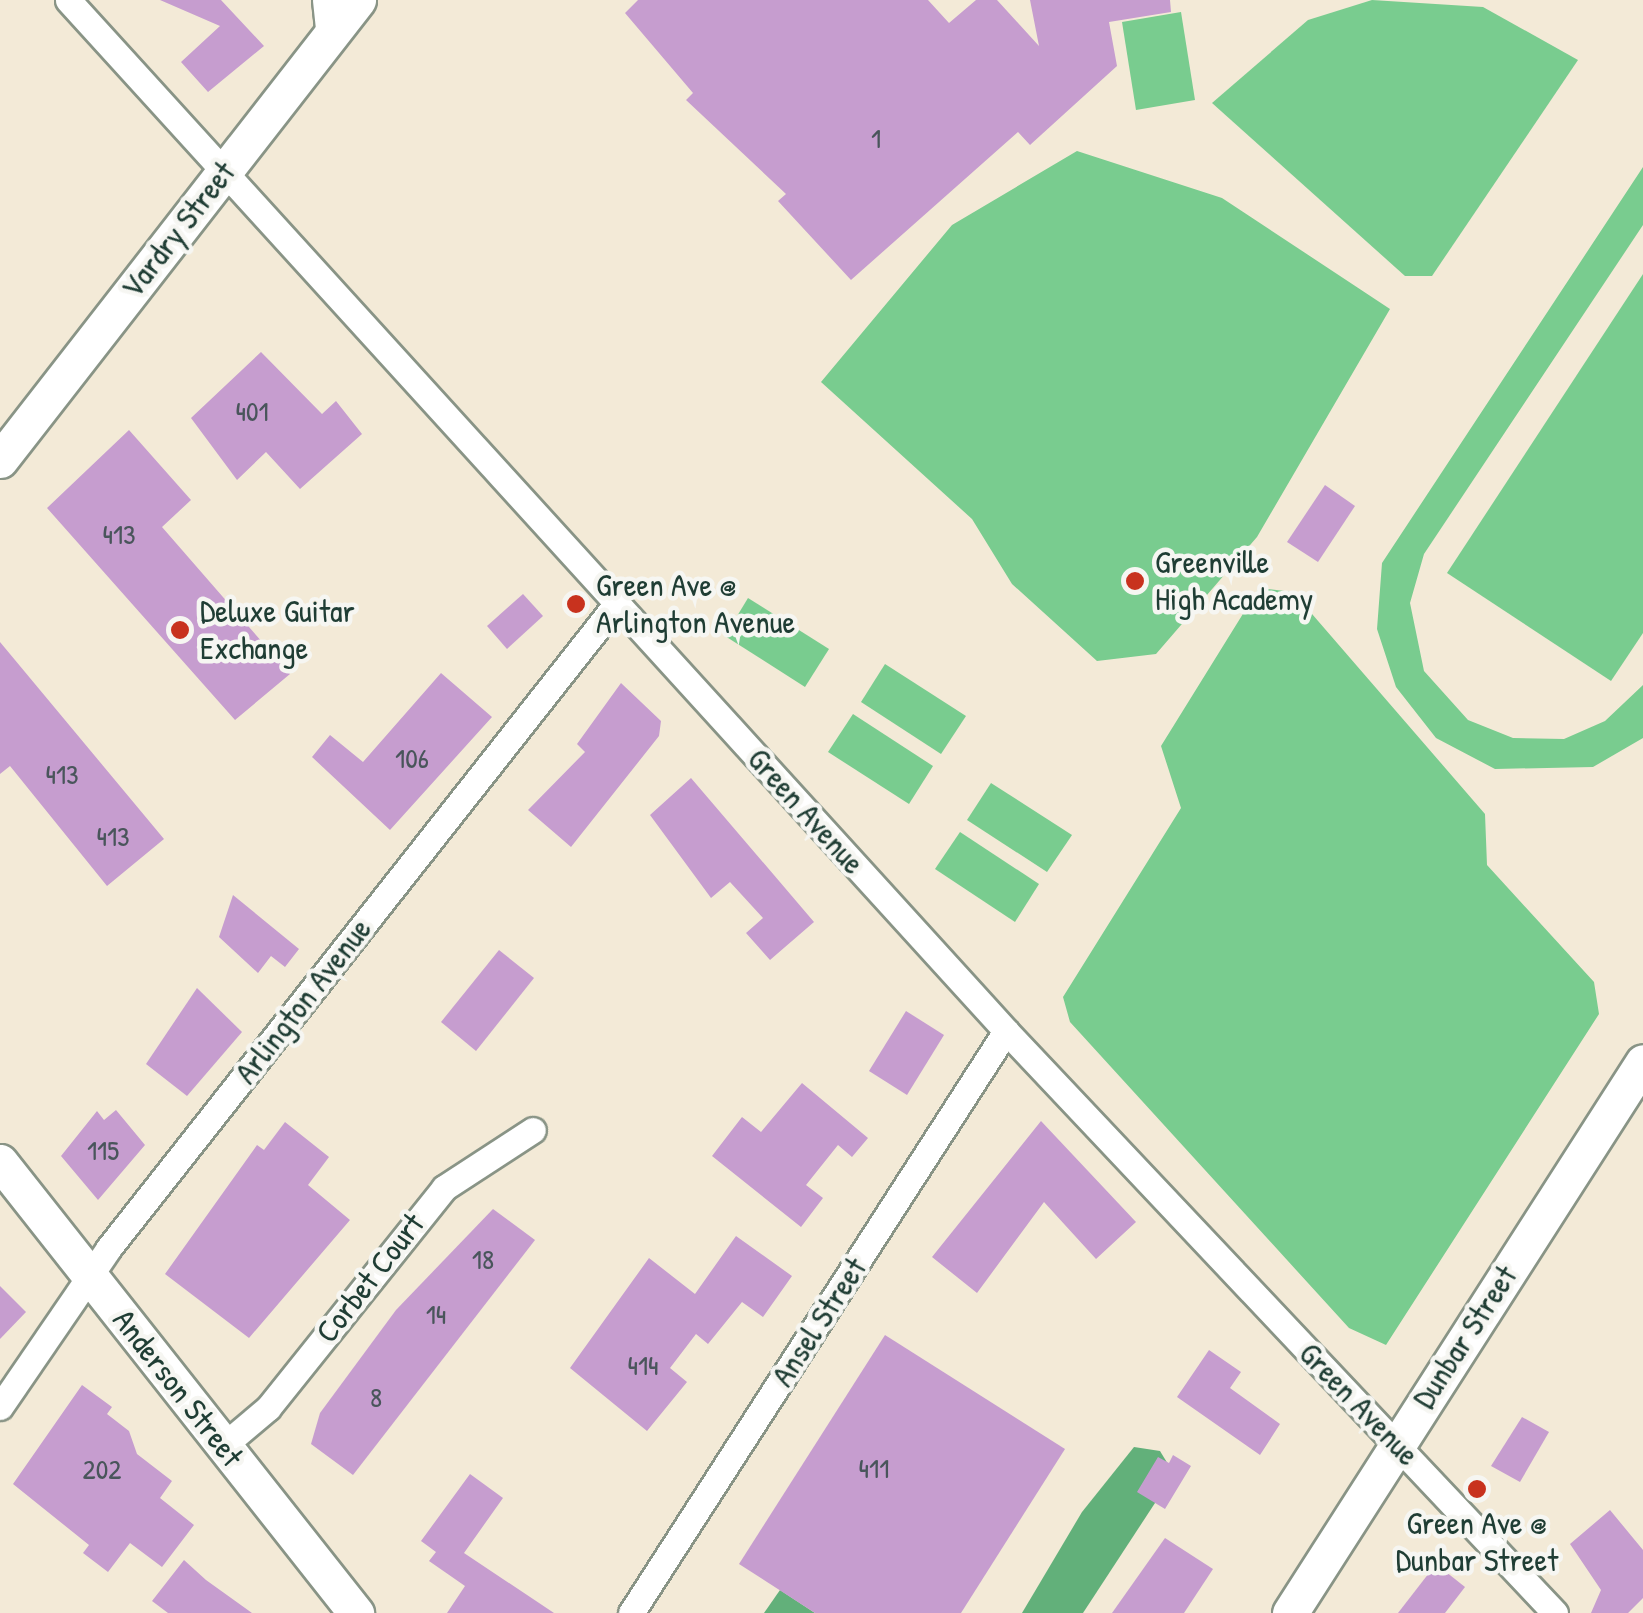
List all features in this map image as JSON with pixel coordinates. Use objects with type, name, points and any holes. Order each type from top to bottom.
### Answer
[{"type":"street","name":"Green Avenue","points":[[68,0],[1006,1032],[1555,1613]]},
{"type":"street","points":[[325,0],[329,39]]},
{"type":"street","name":"Vardry Street","points":[[0,460],[358,0]]},
{"type":"street","name":"Arlington Avenue","points":[[0,1407],[91,1277],[617,603]]},
{"type":"street","name":"Ansel Street","points":[[631,1613],[1006,1032]]},
{"type":"street","name":"Dunbar Street","points":[[1290,1613],[1643,1062]]},
{"type":"street","name":"Corbet Court","points":[[223,1446],[268,1408],[444,1188],[533,1130]]},
{"type":"street","name":"Anderson Street","points":[[0,1162],[356,1613]]},
{"type":"green space","points":[[1372,0],[1483,7],[1578,60],[1432,276],[1405,276],[1212,103],[1308,20]]},
{"type":"green space","points":[[1181,12],[1195,100],[1136,110],[1122,22]]},
{"type":"green space","points":[[1077,151],[1222,198],[1390,309],[1257,537],[1156,654],[1097,661],[1012,584],[972,519],[821,382],[952,225]]},
{"type":"green space","points":[[1643,167],[1643,225],[1424,554],[1410,603],[1424,671],[1468,720],[1513,738],[1564,739],[1605,721],[1643,685],[1643,738],[1593,767],[1495,769],[1436,738],[1396,687],[1377,629],[1382,563]]},
{"type":"green space","points":[[1643,274],[1643,633],[1611,681],[1447,573]]},
{"type":"green space","points":[[1259,588],[1293,592],[1485,814],[1487,865],[1594,982],[1599,1014],[1386,1345],[1349,1328],[1070,1022],[1063,997],[1181,808],[1161,746]]},
{"type":"green space","points":[[748,598],[829,649],[805,687],[725,636]]},
{"type":"green space","points":[[885,664],[966,716],[941,754],[861,702]]},
{"type":"green space","points":[[853,714],[933,766],[909,804],[828,752]]},
{"type":"green space","points":[[991,783],[1072,835],[1047,872],[967,820]]},
{"type":"green space","points":[[960,832],[1039,884],[1015,922],[935,869]]},
{"type":"green space","points":[[1134,1447],[1160,1451],[1174,1474],[1083,1613],[1022,1613],[1082,1512]]},
{"type":"green space","points":[[780,1590],[815,1613],[764,1613]]},
{"type":"building","points":[[160,0],[221,0],[264,46],[208,92],[181,62],[220,26]]},
{"type":"building","points":[[638,0],[928,0],[949,23],[976,0],[997,0],[1039,46],[1030,0],[1170,0],[1171,12],[1109,22],[1117,66],[1030,145],[1018,132],[851,280],[778,201],[786,194],[686,100],[693,93],[625,13]]},
{"type":"building","points":[[261,352],[322,414],[336,401],[362,434],[300,489],[266,452],[237,480],[191,418]]},
{"type":"building","points":[[129,430],[191,500],[162,527],[290,674],[235,720],[47,508]]},
{"type":"building","points":[[1325,485],[1355,506],[1318,562],[1287,542]]},
{"type":"building","points":[[523,594],[543,616],[507,649],[487,626]]},
{"type":"building","points":[[0,642],[164,839],[107,886],[10,766],[0,774]]},
{"type":"building","points":[[441,673],[492,717],[390,830],[312,757],[330,735],[363,762]]},
{"type":"building","points":[[621,683],[661,721],[659,736],[571,847],[528,810],[585,752],[577,744]]},
{"type":"building","points":[[691,778],[814,922],[770,960],[746,933],[763,918],[730,882],[711,898],[650,815]]},
{"type":"building","points":[[233,895],[299,949],[285,967],[271,956],[258,973],[219,937]]},
{"type":"building","points":[[499,950],[534,978],[476,1051],[441,1022]]},
{"type":"building","points":[[197,988],[242,1032],[187,1096],[146,1064]]},
{"type":"building","points":[[906,1011],[944,1035],[907,1095],[869,1071]]},
{"type":"building","points":[[802,1083],[868,1138],[852,1157],[838,1145],[806,1185],[823,1198],[801,1227],[712,1156],[742,1117],[761,1132]]},
{"type":"building","points":[[116,1110],[145,1145],[98,1200],[61,1156],[97,1111],[104,1120]]},
{"type":"building","points":[[1041,1121],[1136,1222],[1096,1259],[1044,1202],[977,1293],[932,1257]]},
{"type":"building","points":[[285,1122],[329,1157],[308,1185],[350,1220],[249,1338],[165,1274],[257,1145],[264,1150]]},
{"type":"building","points":[[493,1209],[535,1240],[353,1475],[311,1444],[320,1413],[396,1310]]},
{"type":"building","points":[[736,1236],[792,1276],[763,1317],[742,1302],[708,1344],[696,1334],[670,1368],[687,1382],[647,1431],[570,1368],[649,1258],[695,1294]]},
{"type":"building","points":[[0,1286],[26,1312],[0,1339]]},
{"type":"building","points":[[885,1335],[1065,1449],[961,1613],[815,1613],[739,1564]]},
{"type":"building","points":[[1209,1350],[1241,1372],[1230,1388],[1280,1424],[1260,1455],[1177,1397]]},
{"type":"building","points":[[82,1385],[112,1407],[107,1414],[129,1431],[137,1454],[172,1481],[160,1498],[194,1525],[162,1567],[130,1543],[108,1572],[83,1553],[89,1545],[13,1484]]},
{"type":"building","points":[[1522,1417],[1549,1432],[1520,1482],[1491,1466]]},
{"type":"building","points":[[1173,1455],[1191,1466],[1165,1509],[1137,1492],[1158,1457],[1169,1463]]},
{"type":"building","points":[[470,1474],[503,1498],[464,1553],[554,1613],[447,1613],[465,1586],[429,1561],[436,1552],[421,1541]]},
{"type":"building","points":[[1610,1510],[1643,1550],[1643,1598],[1628,1613],[1591,1613],[1601,1590],[1570,1544]]},
{"type":"building","points":[[1165,1538],[1213,1569],[1184,1613],[1112,1613]]},
{"type":"building","points":[[184,1560],[252,1613],[168,1613],[152,1601]]},
{"type":"building","points":[[1436,1564],[1465,1587],[1445,1613],[1398,1613]]},
{"type":"place","name":"Greenville High Academy","points":[[1135,581]]},
{"type":"place","name":"Green Ave @ Arlington Avenue","points":[[576,604]]},
{"type":"place","name":"Deluxe Guitar Exchange","points":[[180,630]]},
{"type":"place","name":"Green Ave @ Dunbar Street","points":[[1477,1489]]}]
